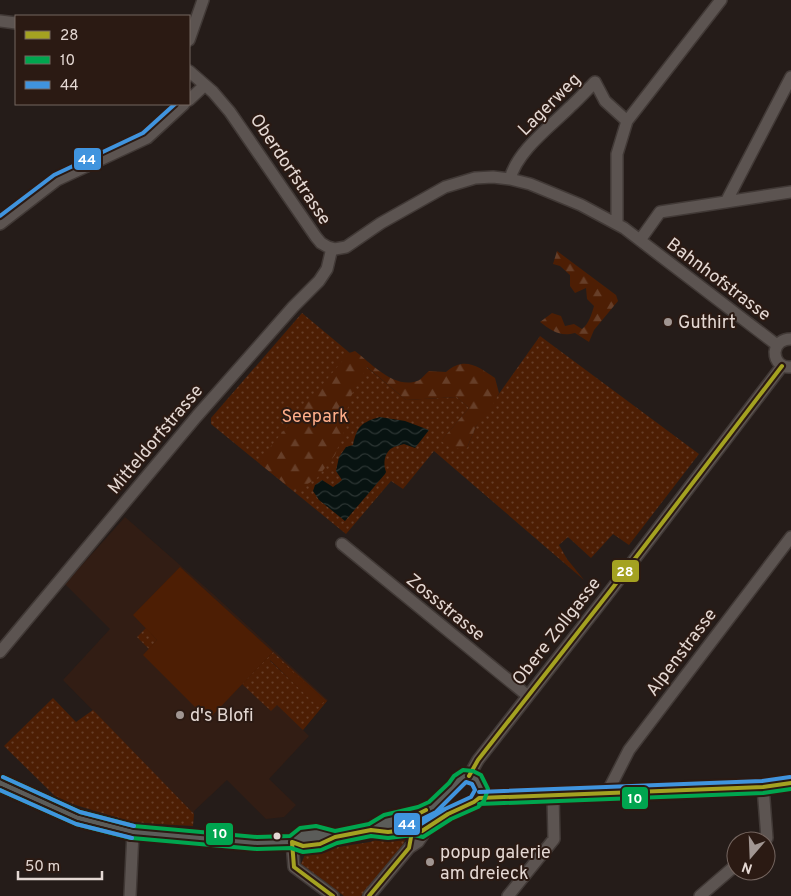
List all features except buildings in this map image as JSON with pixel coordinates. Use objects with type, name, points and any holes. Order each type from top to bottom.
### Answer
[{"type":"main road","points":[[0,783],[78,818],[133,832],[257,843],[292,842],[302,834],[317,832],[335,837],[370,830],[388,832],[420,829],[474,801],[482,790],[480,784],[469,776],[460,779],[439,803],[420,813],[386,821],[370,830]]},
{"type":"main road","points":[[454,787],[454,794],[462,802],[607,793],[763,787],[791,783]]},
{"type":"main road","points":[[420,813],[414,822],[420,829]]},
{"type":"street","points":[[190,37],[203,0]]},
{"type":"street","points":[[616,224],[617,154],[627,121],[721,0]]},
{"type":"street","points":[[0,21],[15,23]]},
{"type":"street","name":"Oberdorfstrasse","points":[[190,72],[230,112],[323,245],[338,248],[350,244],[437,190],[458,182],[485,177],[510,179],[530,184],[604,216],[640,240]]},
{"type":"street","points":[[726,202],[791,77]]},
{"type":"street","name":"Lagerweg","points":[[510,179],[520,158],[545,130],[595,82],[605,101],[627,121]]},
{"type":"street","points":[[190,99],[205,85]]},
{"type":"street","points":[[0,224],[57,180],[147,138],[183,105]]},
{"type":"street","points":[[640,240],[660,212],[791,192]]},
{"type":"street","name":"Bahnhofstrasse","points":[[640,240],[777,345]]},
{"type":"street","name":"Mitteldorfstrasse","points":[[0,652],[197,416],[293,307],[319,281],[329,264],[332,248]]},
{"type":"street","points":[[787,366],[775,356],[777,345],[791,339]]},
{"type":"street","name":"Obere Zollgasse","points":[[469,776],[478,760],[787,366]]},
{"type":"street","name":"Alpenstrasse","points":[[607,793],[629,750],[791,537]]},
{"type":"street","name":"Zossstrasse","points":[[342,544],[528,696]]},
{"type":"street","points":[[763,787],[766,831]]},
{"type":"street","points":[[508,896],[554,839],[553,796]]},
{"type":"street","points":[[369,896],[409,848],[420,829]]},
{"type":"street","points":[[130,896],[133,832]]},
{"type":"street","points":[[292,842],[294,867],[333,896]]},
{"type":"street","points":[[700,896],[726,874]]},
{"type":"shaded area","points":[[125,517],[212,593],[328,700],[303,730],[309,736],[269,779],[296,805],[284,817],[266,819],[227,780],[194,811],[194,814],[63,680],[110,629],[65,584]]},
{"type":"green space","points":[[557,251],[616,295],[618,301],[594,330],[589,342],[575,333],[565,334],[556,332],[540,322],[552,313],[561,316],[565,326],[574,324],[582,329],[588,321],[594,306],[587,299],[586,288],[575,293],[570,286],[570,275],[560,266],[553,264]]},
{"type":"green space","name":"Seepark","points":[[302,313],[406,400],[457,397],[469,408],[442,440],[452,448],[467,448],[476,426],[540,336],[699,454],[629,545],[613,534],[591,558],[568,537],[559,545],[567,559],[584,580],[434,451],[403,489],[391,481],[346,534],[211,424],[211,418]]},
{"type":"green space","name":"Seepark","points":[[355,351],[384,374],[400,382],[408,383],[418,380],[429,371],[446,372],[459,364],[471,364],[495,378],[499,393],[491,408],[476,426],[467,448],[452,449],[441,441],[469,408],[457,397],[406,400],[367,367],[349,400],[344,432],[335,455],[317,478],[295,492],[260,464],[270,447],[349,353]]},
{"type":"green space","points":[[180,567],[273,652],[208,720],[143,655],[157,640],[133,615]]},
{"type":"green space","points":[[146,628],[157,640],[149,649],[137,637]]},
{"type":"green space","points":[[273,652],[327,701],[303,730],[277,705],[271,711],[242,684]],"holes":[[[274,656],[315,693],[311,699],[270,661]]]},
{"type":"green space","points":[[274,655],[325,701],[318,707],[270,660]]},
{"type":"green space","points":[[53,698],[76,722],[93,710],[194,814],[193,826],[135,823],[59,800],[4,746]]},
{"type":"green space","points":[[387,836],[405,836],[406,838],[400,851],[361,896],[344,896],[301,864],[306,852],[370,842]]},
{"type":"water","points":[[380,417],[405,421],[429,430],[415,448],[404,444],[389,450],[385,459],[385,474],[345,521],[319,500],[313,491],[315,485],[322,480],[333,487],[342,480],[336,471],[339,457],[346,447],[353,445],[356,433],[361,426]]},
{"type":"transit line","name":"44","points":[[0,216],[54,175],[143,133],[174,105]]},
{"type":"transit line","name":"28","points":[[469,776],[478,760],[782,366]]},
{"type":"transit line","name":"10","points":[[3,777],[80,812],[134,826],[257,837],[290,836],[300,828],[316,826],[335,831],[369,824],[384,815],[418,807],[429,802],[454,776],[463,770],[473,771],[481,775],[488,789],[484,801],[478,807],[451,819],[423,837],[414,835],[388,838],[371,836],[337,843],[321,850],[303,852],[291,848],[257,849],[132,838]]},
{"type":"transit line","name":"44","points":[[3,777],[80,812],[134,826]]},
{"type":"transit line","name":"44","points":[[479,792],[762,781],[790,777]]},
{"type":"transit line","name":"44","points":[[466,782],[472,784],[475,790],[471,797],[445,809],[421,824],[398,825],[422,819],[436,812],[466,782]]},
{"type":"transit line","name":"28","points":[[292,842],[303,846],[320,844],[335,837],[371,830],[388,832],[414,829],[422,831],[448,814],[479,798],[763,787],[791,783]]},
{"type":"transit line","name":"10","points":[[479,804],[763,793],[791,789]]},
{"type":"transit line","name":"10","points":[[0,790],[76,824],[131,838]]},
{"type":"transit line","name":"44","points":[[0,790],[76,824],[132,838]]},
{"type":"transit line","name":"28","points":[[369,896],[409,848],[414,821],[420,813],[426,810]]},
{"type":"transit line","name":"28","points":[[292,842],[294,867],[333,896]]},
{"type":"place","name":"Guthirt","points":[[668,322]]},
{"type":"place","name":"d's Blofi","points":[[180,715]]},
{"type":"place","name":"popup galerie am dreieck","points":[[430,862]]}]
